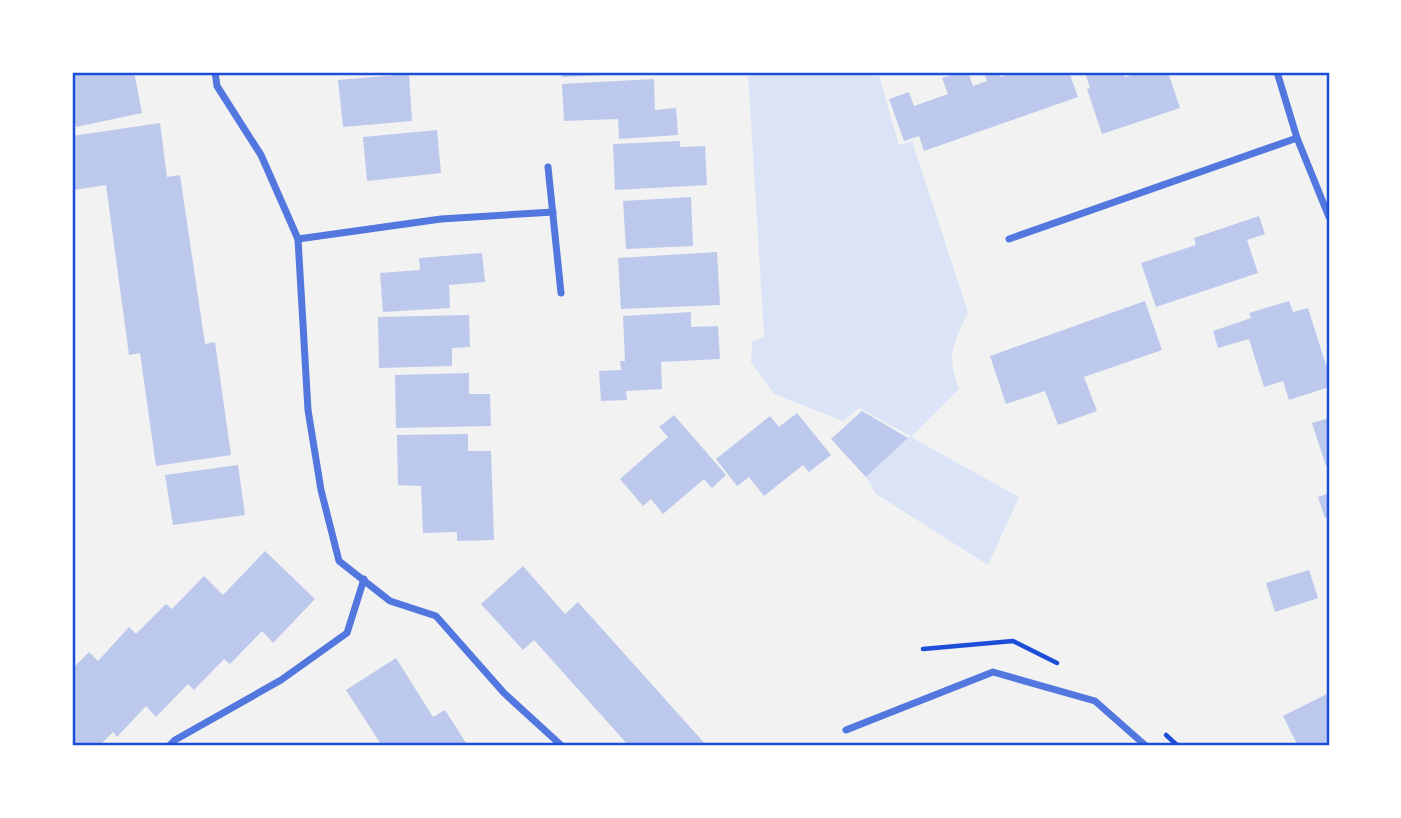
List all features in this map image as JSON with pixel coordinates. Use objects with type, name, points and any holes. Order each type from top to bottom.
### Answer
[{"type":"street","points":[[215,72],[217,86],[261,155],[298,239],[308,410],[321,490],[339,561],[390,601],[436,616],[504,693],[562,746]]},
{"type":"street","points":[[1277,72],[1297,138],[1329,218]]},
{"type":"street","points":[[1009,239],[1297,138]]},
{"type":"street","points":[[548,167],[561,293]]},
{"type":"street","points":[[298,239],[441,219],[553,212]]},
{"type":"street","points":[[169,746],[175,740],[281,680],[347,633],[364,579]]},
{"type":"street","points":[[846,730],[993,672],[1095,701],[1146,746]]},
{"type":"shaded area","points":[[748,72],[878,72],[899,145],[912,141],[968,312],[958,333],[952,357],[959,389],[911,437],[1019,497],[988,565],[876,494],[866,477],[910,436],[859,408],[843,421],[774,394],[751,362],[752,342],[764,337]]},
{"type":"building","points":[[72,72],[134,72],[142,113],[76,127],[72,110]]},
{"type":"building","points":[[562,72],[626,72],[626,74],[562,77]]},
{"type":"building","points":[[968,72],[973,86],[987,81],[984,72],[999,72],[1001,77],[1015,72],[1069,72],[1078,97],[924,151],[919,136],[904,141],[889,99],[909,92],[914,106],[948,94],[942,78]]},
{"type":"building","points":[[1085,72],[1123,72],[1125,77],[1141,72],[1168,72],[1180,108],[1102,134],[1087,89],[1090,88]]},
{"type":"building","points":[[409,74],[412,121],[343,127],[338,80]]},
{"type":"building","points":[[654,79],[655,110],[676,108],[678,135],[619,139],[618,119],[564,121],[562,84]]},
{"type":"building","points":[[160,123],[167,177],[180,175],[205,344],[215,342],[231,455],[156,466],[140,353],[129,355],[106,185],[74,190],[72,136]]},
{"type":"building","points":[[437,130],[441,173],[367,181],[363,137]]},
{"type":"building","points":[[680,141],[680,147],[705,146],[707,185],[615,190],[613,144]]},
{"type":"building","points":[[691,197],[693,246],[626,249],[623,201]]},
{"type":"building","points":[[1259,216],[1265,234],[1247,240],[1258,273],[1156,307],[1141,263],[1196,245],[1194,238]]},
{"type":"building","points":[[717,252],[720,305],[621,309],[618,258]]},
{"type":"building","points":[[482,253],[485,282],[449,285],[450,308],[383,312],[380,273],[420,270],[419,258]]},
{"type":"building","points":[[1145,301],[1162,350],[1084,377],[1097,411],[1058,425],[1045,391],[1006,404],[990,356]]},
{"type":"building","points":[[1289,301],[1293,312],[1308,308],[1326,365],[1329,364],[1329,387],[1289,400],[1283,381],[1264,387],[1249,339],[1218,348],[1213,331],[1251,318],[1249,313]]},
{"type":"building","points":[[691,312],[691,327],[718,326],[720,359],[661,362],[662,389],[626,391],[627,400],[601,401],[599,371],[621,370],[620,361],[625,361],[623,316]]},
{"type":"building","points":[[469,315],[470,347],[452,348],[452,366],[379,368],[378,317]]},
{"type":"building","points":[[469,373],[469,394],[490,394],[491,426],[396,428],[395,375]]},
{"type":"building","points":[[862,411],[908,438],[866,477],[831,439]]},
{"type":"building","points":[[797,413],[831,455],[809,472],[803,465],[764,496],[749,477],[737,486],[716,459],[770,416],[779,427]]},
{"type":"building","points":[[674,415],[726,475],[712,488],[704,479],[663,514],[651,499],[643,506],[620,479],[668,437],[659,427]]},
{"type":"building","points":[[1329,418],[1329,465],[1326,466],[1312,423]]},
{"type":"building","points":[[468,434],[468,451],[491,451],[494,540],[457,541],[457,532],[423,533],[421,486],[398,485],[397,435]]},
{"type":"building","points":[[238,465],[245,515],[173,525],[165,475]]},
{"type":"building","points":[[1329,493],[1329,517],[1325,518],[1318,497]]},
{"type":"building","points":[[265,551],[315,599],[273,643],[262,631],[230,664],[224,659],[194,690],[188,684],[156,717],[146,706],[117,737],[113,732],[99,746],[72,746],[72,669],[89,652],[98,661],[129,627],[136,634],[166,604],[172,609],[204,576],[223,595]]},
{"type":"building","points":[[523,566],[565,614],[578,602],[707,746],[629,746],[534,640],[523,650],[481,604]]},
{"type":"building","points":[[1309,570],[1318,598],[1275,612],[1266,583]]},
{"type":"building","points":[[396,658],[433,717],[445,710],[468,746],[382,746],[346,690]]},
{"type":"building","points":[[1329,693],[1329,746],[1298,746],[1283,716]]}]
